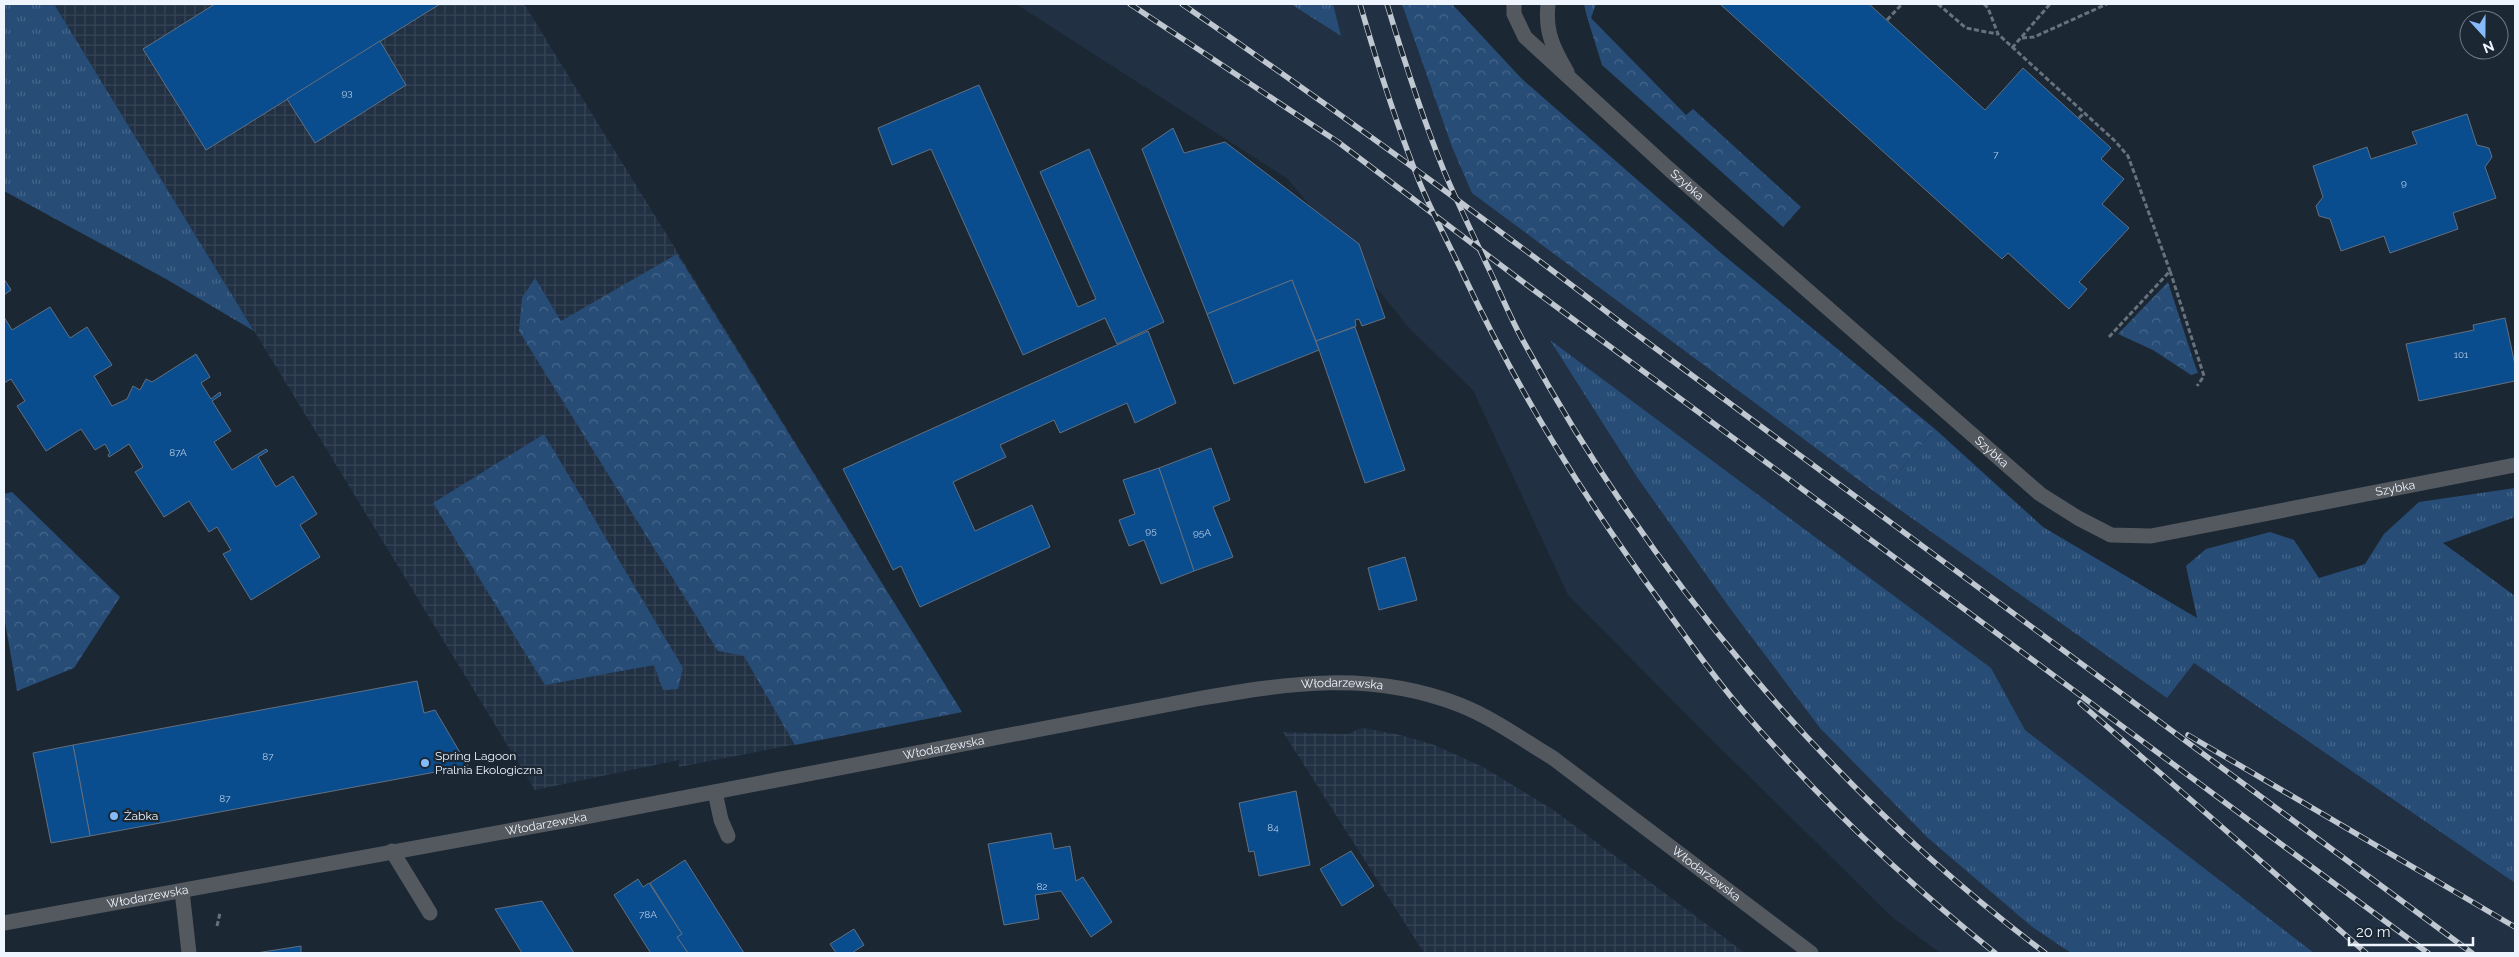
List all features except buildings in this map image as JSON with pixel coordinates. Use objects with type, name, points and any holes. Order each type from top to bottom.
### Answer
[{"type":"street","name":"Szybka","points":[[1514,4],[1514,14],[1525,37],[1574,84],[2040,494],[2078,518],[2111,535],[2151,536],[2515,465]]},
{"type":"street","name":"Szybka","points":[[1548,4],[1546,23],[1548,35],[1574,84]]},
{"type":"street","name":"Włodarzewska","points":[[4,923],[715,792],[1266,687],[1298,683],[1350,682],[1405,688],[1460,705],[1511,732],[1553,758],[1811,953]]},
{"type":"street","points":[[715,792],[720,820],[728,836]]},
{"type":"street","points":[[392,851],[430,913]]},
{"type":"street","points":[[182,891],[189,953]]},
{"type":"path","points":[[1887,20],[1902,4]]},
{"type":"path","points":[[1938,4],[1966,28],[1998,34]]},
{"type":"path","points":[[1984,4],[1988,8],[1998,34],[2115,141],[2128,156],[2170,271],[2204,376],[2197,386]]},
{"type":"path","points":[[2012,48],[2050,4]]},
{"type":"path","points":[[2022,38],[2034,36],[2107,4]]},
{"type":"path","points":[[2079,118],[2084,113]]},
{"type":"path","points":[[2109,337],[2170,271]]},
{"type":"shaded area","points":[[54,4],[524,4],[962,712],[679,767],[679,760],[535,790]]},
{"type":"shaded area","points":[[1016,4],[1417,4],[2194,663],[2515,883],[2515,953],[1940,953],[1892,917],[1568,595],[1473,390],[1410,329],[1288,179]]},
{"type":"shaded area","points":[[1362,728],[1396,734],[1432,744],[1483,767],[1552,809],[1745,953],[1424,953],[1283,732],[1347,734]]},
{"type":"green space","points":[[4,4],[54,4],[254,331],[166,279],[4,191]]},
{"type":"green space","points":[[1291,4],[1333,4],[1341,36]]},
{"type":"green space","points":[[1402,4],[1452,4],[1522,79],[1721,253],[1935,429],[1879,495],[1472,193],[1452,147]]},
{"type":"green space","points":[[1584,4],[1596,4],[1591,18],[1587,17]]},
{"type":"green space","points":[[1587,17],[1591,18],[1686,115],[1693,109],[1801,207],[1783,227],[1602,65]]},
{"type":"green space","points":[[677,254],[962,712],[795,745],[744,656],[718,651],[519,331],[522,298],[535,278],[561,321]]},
{"type":"green space","points":[[2168,282],[2198,373],[2191,375],[2153,350],[2118,334]]},
{"type":"green space","points":[[1550,340],[1991,668],[2025,730],[2314,953],[2071,953],[2031,926],[1928,838],[1820,728],[1729,607],[1637,477]]},
{"type":"green space","points":[[1935,429],[2043,527],[2197,618],[2186,566],[2206,549],[2270,532],[2294,540],[2319,578],[2365,564],[2384,534],[2419,502],[2515,488],[2515,517],[2443,543],[2515,596],[2515,883],[2194,663],[2167,698],[1879,495]]},
{"type":"green space","points":[[544,434],[683,668],[678,689],[663,690],[654,665],[545,685],[433,503]]},
{"type":"green space","points":[[12,492],[120,597],[74,668],[17,691],[4,616],[4,494]]},
{"type":"railway","points":[[1130,4],[1338,142],[1527,285],[2428,953]]},
{"type":"railway","points":[[1182,4],[1350,122],[1515,242],[1624,325],[2472,953]]},
{"type":"railway","points":[[1360,4],[1402,137],[1435,217],[1508,363],[1555,445],[1606,525],[1711,672],[1772,744],[1832,807],[1895,868],[1995,953]]},
{"type":"railway","points":[[1387,4],[1428,130],[1444,171],[1512,319],[1572,425],[1627,511],[1687,594],[1750,673],[1818,749],[1890,821],[1966,889],[2045,953]]},
{"type":"railway","points":[[2080,703],[2366,953]]},
{"type":"railway","points":[[2188,735],[2515,927]]},
{"type":"place","name":"Spring Lagoon Pralnia Ekologiczna","points":[[425,763]]},
{"type":"place","name":"Żabka","points":[[114,816]]}]
